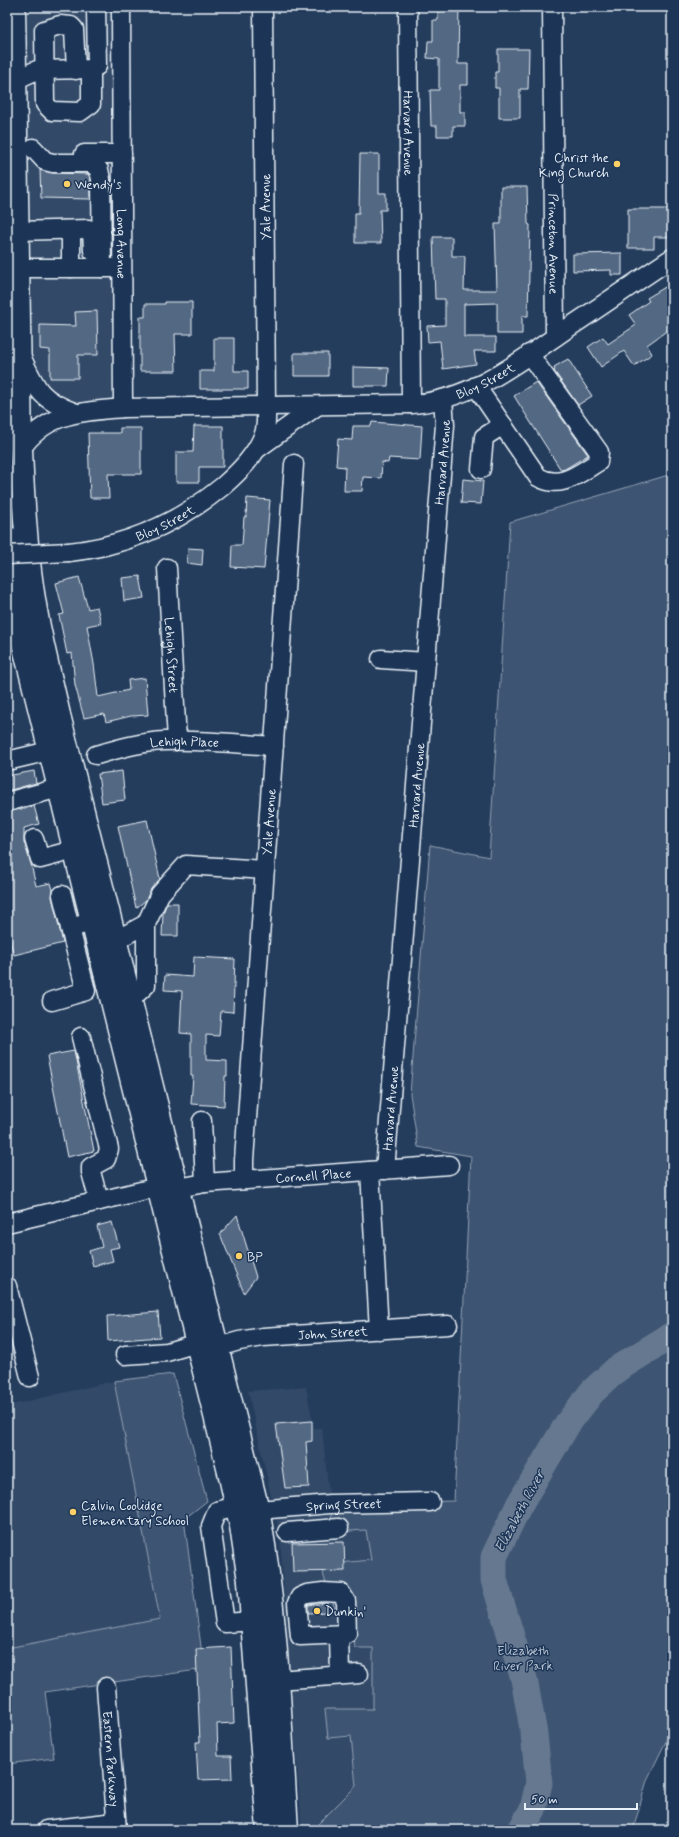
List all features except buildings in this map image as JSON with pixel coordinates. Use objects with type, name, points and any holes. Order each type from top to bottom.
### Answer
[{"type":"highway","points":[[14,7],[14,80],[24,146],[17,231],[21,449],[24,518],[38,618],[59,715],[131,999],[168,1187]]},
{"type":"highway","points":[[7,537],[17,616],[49,751],[108,985],[168,1187],[208,1345],[258,1510],[270,1588],[287,1830]]},
{"type":"highway","points":[[208,1345],[246,1552],[253,1621],[268,1830]]},
{"type":"street","points":[[14,80],[37,70],[83,70],[97,66],[96,7]]},
{"type":"street","name":"Long Avenue","points":[[121,7],[123,268],[122,408]]},
{"type":"street","name":"Yale Avenue","points":[[263,7],[266,406]]},
{"type":"street","name":"Harvard Avenue","points":[[408,7],[411,404]]},
{"type":"street","name":"Princeton Avenue","points":[[552,7],[555,337]]},
{"type":"street","points":[[60,25],[68,25],[74,29],[83,70],[91,88],[91,104],[80,112],[52,111],[45,104],[43,70],[44,30],[60,25]]},
{"type":"street","points":[[91,88],[122,88]]},
{"type":"street","points":[[24,146],[45,161],[53,163],[122,154]]},
{"type":"street","points":[[88,159],[99,170],[101,180],[98,268]]},
{"type":"street","points":[[64,230],[71,235],[71,268]]},
{"type":"street","points":[[17,231],[88,230],[92,232],[98,268]]},
{"type":"street","name":"Bloy Street","points":[[21,449],[33,433],[44,425],[76,412],[122,408],[411,404],[443,400],[476,386],[501,373],[672,258]]},
{"type":"street","points":[[18,268],[123,268]]},
{"type":"street","name":"Bloy Street","points":[[19,352],[32,381],[42,395],[54,404],[76,412]]},
{"type":"street","points":[[476,386],[538,477],[548,483],[566,481],[598,462],[599,452],[529,354]]},
{"type":"street","name":"Harvard Avenue","points":[[379,1330],[378,1171],[426,662],[445,425],[443,400]]},
{"type":"street","name":"Bloy Street","points":[[7,554],[69,552],[100,548],[151,531],[169,522],[204,501],[231,478],[256,449],[265,427],[266,406]]},
{"type":"street","points":[[256,449],[317,406]]},
{"type":"street","points":[[481,468],[484,437],[503,425]]},
{"type":"street","name":"Yale Avenue","points":[[244,1180],[244,1152],[294,464]]},
{"type":"street","name":"Lehigh Street","points":[[167,568],[177,740]]},
{"type":"street","points":[[381,659],[426,662]]},
{"type":"street","name":"Lehigh Place","points":[[96,755],[137,745],[177,740],[274,746]]},
{"type":"street","points":[[7,761],[49,751]]},
{"type":"street","points":[[7,802],[59,788]]},
{"type":"street","points":[[34,839],[40,859],[74,850]]},
{"type":"street","points":[[131,999],[146,985],[146,924],[160,894],[186,865],[265,870]]},
{"type":"street","points":[[62,895],[86,991]]},
{"type":"street","points":[[70,928],[92,922]]},
{"type":"street","points":[[116,940],[146,924]]},
{"type":"street","points":[[52,1001],[108,985]]},
{"type":"street","points":[[81,1037],[109,1149],[106,1159],[91,1166],[91,1172],[99,1201]]},
{"type":"street","points":[[202,1121],[205,1183]]},
{"type":"street","name":"Cornell Place","points":[[7,1223],[99,1201],[168,1187],[449,1165]]},
{"type":"street","points":[[7,1286],[30,1377]]},
{"type":"street","name":"John Street","points":[[126,1355],[167,1352],[263,1337],[448,1325]]},
{"type":"street","name":"Spring Street","points":[[258,1510],[315,1505],[430,1502]]},
{"type":"street","points":[[315,1505],[317,1530]]},
{"type":"street","points":[[237,1506],[218,1511],[211,1526],[225,1623],[253,1621]]},
{"type":"street","points":[[287,1532],[339,1528]]},
{"type":"street","points":[[323,1592],[340,1593],[346,1601],[347,1634],[339,1635],[300,1636],[297,1603],[300,1597],[307,1594],[323,1592]]},
{"type":"street","points":[[339,1635],[340,1675]]},
{"type":"street","points":[[277,1680],[359,1674]]},
{"type":"street","name":"Eastern Parkway","points":[[106,1687],[116,1826]]},
{"type":"street","points":[[46,1830],[116,1826]]},
{"type":"shaded area","points":[[14,7],[119,7],[123,408],[61,407],[19,352]]},
{"type":"shaded area","name":"Calvin Coolidge Elementary School","points":[[114,1381],[160,1619],[7,1650],[7,1406]]},
{"type":"shaded area","points":[[306,1387],[314,1428],[322,1428],[333,1532],[366,1530],[371,1560],[320,1565],[352,1607],[373,1648],[373,1709],[325,1710],[351,1736],[356,1786],[318,1824],[316,1830],[302,1830],[280,1537],[248,1391]]},
{"type":"green space","name":"Elizabeth River Park","points":[[672,474],[672,1729],[647,1780],[633,1830],[316,1830],[318,1824],[356,1786],[351,1736],[328,1738],[325,1709],[373,1709],[373,1648],[355,1648],[352,1608],[335,1609],[320,1565],[371,1560],[366,1530],[333,1532],[330,1504],[454,1501],[471,1156],[418,1147],[410,1094],[430,845],[489,857],[510,522]]},
{"type":"green space","points":[[173,1374],[207,1501],[184,1519],[204,1669],[45,1692],[54,1758],[7,1764],[7,1648],[160,1619],[114,1381]]},
{"type":"waterway","name":"Elizabeth River","points":[[521,1830],[533,1809],[539,1783],[534,1734],[524,1679],[494,1580],[494,1557],[519,1505],[568,1423],[592,1392],[617,1369],[672,1335]]},
{"type":"place","name":"Christ the King Church","points":[[617,164]]},
{"type":"place","name":"Wendy's","points":[[67,184]]},
{"type":"place","name":"BP","points":[[239,1256]]},
{"type":"place","name":"Calvin Coolidge Elementary School","points":[[73,1512]]},
{"type":"place","name":"Dunkin'","points":[[317,1611]]}]
